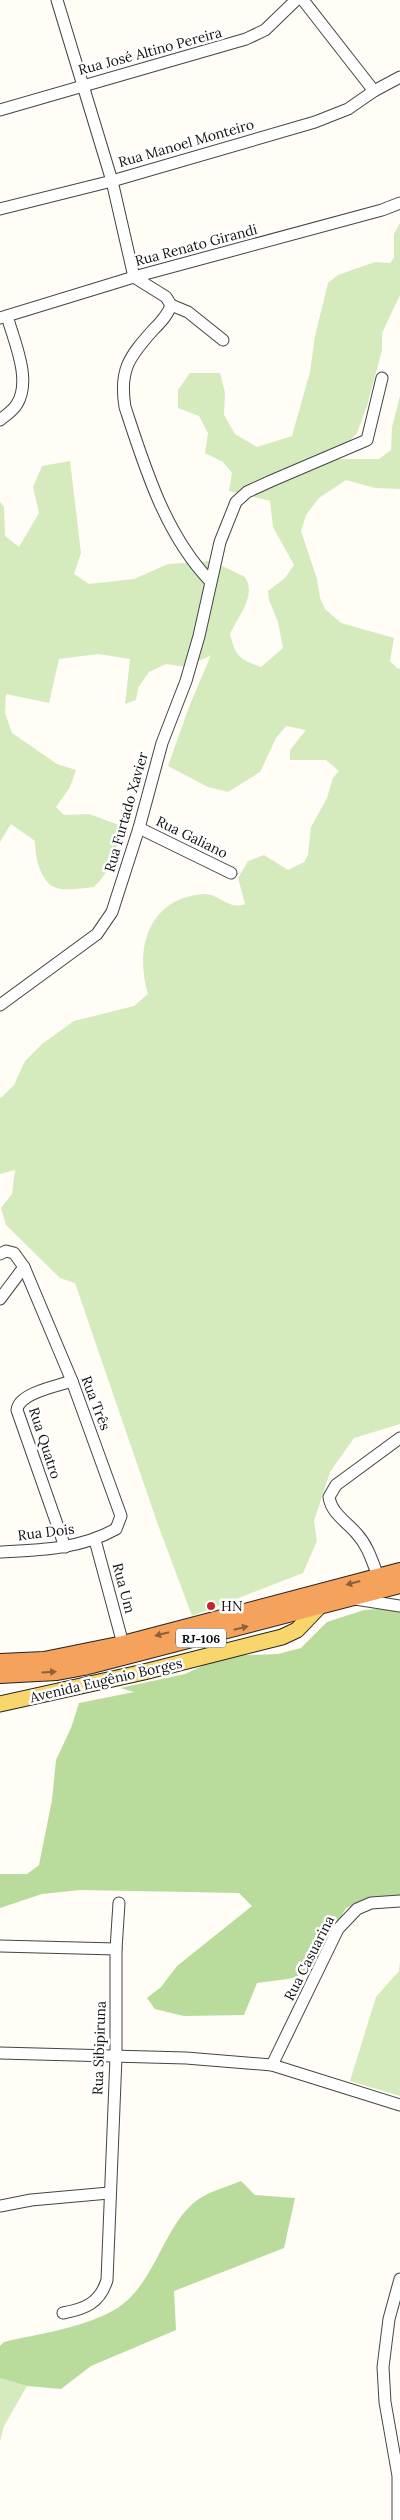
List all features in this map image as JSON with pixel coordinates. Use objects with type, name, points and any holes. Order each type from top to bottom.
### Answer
[{"type":"highway","name":"RJ-106","points":[[0,1662],[44,1660],[123,1644],[400,1571]]},
{"type":"highway","name":"RJ-106","points":[[0,1675],[57,1672],[84,1667],[318,1608],[400,1585]]},
{"type":"main road","name":"Avenida Eugênio Borges","points":[[0,1704],[144,1672],[282,1637],[297,1630],[318,1608]]},
{"type":"street","points":[[57,0],[112,181],[134,277],[166,297],[171,305],[188,312],[222,340]]},
{"type":"street","name":"Rua José Altino Pereira","points":[[0,110],[84,84],[246,39],[265,30],[296,0]]},
{"type":"street","points":[[303,0],[374,91]]},
{"type":"street","name":"Rua Manoel Monteiro","points":[[0,209],[112,181],[315,122],[348,108],[400,77]]},
{"type":"street","name":"Rua Renato Girandi","points":[[4,317],[134,277],[358,217],[400,203]]},
{"type":"street","points":[[171,305],[162,321],[137,348],[128,362],[123,374],[122,391],[137,444],[158,500],[178,539],[196,566],[210,581]]},
{"type":"street","points":[[0,420],[12,410],[22,392],[20,365],[4,317]]},
{"type":"street","name":"Rua Furtado Xavier","points":[[0,1005],[88,942],[106,924],[112,912],[139,828],[162,743],[186,682],[199,636],[220,542],[236,502],[247,492],[270,481],[367,440],[382,378]]},
{"type":"street","name":"Rua Galiano","points":[[139,828],[231,873]]},
{"type":"street","points":[[0,1254],[6,1251],[14,1254],[24,1267],[0,1299]]},
{"type":"street","name":"Rua Três","points":[[24,1267],[72,1381],[121,1516],[116,1529],[95,1540]]},
{"type":"street","name":"Rua Quatro","points":[[64,1547],[17,1410],[22,1400],[28,1396],[72,1381]]},
{"type":"street","points":[[378,1576],[366,1546],[334,1510],[329,1497],[336,1485],[400,1438]]},
{"type":"street","name":"Rua Dois","points":[[0,1552],[64,1547],[95,1540]]},
{"type":"street","name":"Rua Um","points":[[95,1540],[123,1644]]},
{"type":"street","points":[[349,1598],[400,1606]]},
{"type":"street","name":"Rua Casuarina","points":[[272,2065],[338,1929],[346,1918],[357,1909],[371,1903],[400,1901]]},
{"type":"street","name":"Rua Sibipiruna","points":[[63,2313],[85,2308],[98,2300],[107,2280],[108,2193],[116,2058],[116,1949],[119,1903]]},
{"type":"street","points":[[0,1946],[116,1949]]},
{"type":"street","points":[[0,2053],[116,2058],[186,2058],[272,2065],[400,2105]]},
{"type":"street","points":[[0,2206],[31,2200],[108,2193]]},
{"type":"street","points":[[398,2520],[398,2476],[385,2402],[383,2366],[389,2319],[400,2279]]},
{"type":"green space","points":[[400,223],[400,295],[382,333],[382,350],[367,406],[357,433],[333,459],[379,459],[391,450],[392,427],[400,396],[400,489],[375,488],[346,480],[319,498],[306,515],[301,531],[317,579],[320,598],[325,609],[341,623],[394,638],[390,661],[398,669],[400,668],[400,1424],[354,1438],[330,1472],[314,1521],[317,1541],[303,1573],[192,1616],[157,1522],[75,1283],[60,1278],[6,1225],[1,1208],[12,1194],[15,1170],[0,1174],[0,1097],[14,1085],[25,1061],[42,1044],[74,1021],[134,1006],[148,994],[143,960],[145,943],[150,928],[158,915],[170,905],[185,898],[209,894],[229,904],[239,906],[245,904],[238,878],[248,861],[264,855],[288,870],[304,862],[308,855],[311,827],[327,798],[333,778],[339,771],[326,760],[290,760],[290,750],[306,730],[286,726],[276,738],[260,772],[228,792],[208,787],[168,766],[189,707],[211,655],[187,667],[166,664],[149,672],[138,688],[136,700],[125,704],[130,659],[98,654],[59,659],[49,703],[6,694],[5,713],[12,733],[57,764],[76,770],[70,787],[56,807],[64,815],[89,814],[122,826],[119,843],[113,859],[105,874],[94,887],[62,889],[49,883],[44,878],[38,863],[35,841],[11,824],[0,842],[0,502],[4,507],[5,536],[19,547],[39,513],[33,487],[42,466],[70,461],[81,553],[74,574],[89,584],[134,579],[168,564],[212,561],[245,577],[249,591],[248,599],[230,634],[234,648],[240,656],[248,662],[261,667],[283,648],[278,622],[269,600],[268,591],[285,578],[294,565],[273,527],[270,501],[229,491],[232,473],[223,462],[205,453],[208,433],[199,416],[178,408],[178,390],[190,373],[220,373],[225,393],[224,415],[235,434],[257,447],[292,436],[310,372],[315,336],[328,283],[338,275],[375,262],[390,263],[394,258],[394,234]]},
{"type":"green space","points":[[377,1609],[400,1612],[400,1899],[366,1899],[346,1908],[307,1974],[288,1979],[257,1983],[244,2015],[184,2016],[155,2009],[147,1998],[161,1987],[177,1966],[252,1906],[239,1893],[80,1890],[42,1894],[0,1908],[0,1874],[27,1874],[39,1865],[52,1800],[56,1760],[71,1728],[79,1703],[134,1692],[120,1688],[185,1674],[224,1656],[278,1654],[301,1648],[327,1622],[364,1610]]},
{"type":"green space","points":[[400,1962],[400,2096],[350,2081],[376,1997],[399,1971]]},
{"type":"green space","points":[[241,2181],[255,2195],[295,2198],[284,2248],[174,2291],[176,2330],[91,2366],[61,2389],[27,2386],[0,2378],[0,2346],[4,2342],[88,2322],[114,2310],[129,2299],[140,2285],[178,2221],[189,2207],[202,2197],[216,2190]]},
{"type":"green space","points":[[0,2378],[27,2386],[4,2426],[0,2441]]},
{"type":"place","name":"HN","points":[[211,1606]]}]
